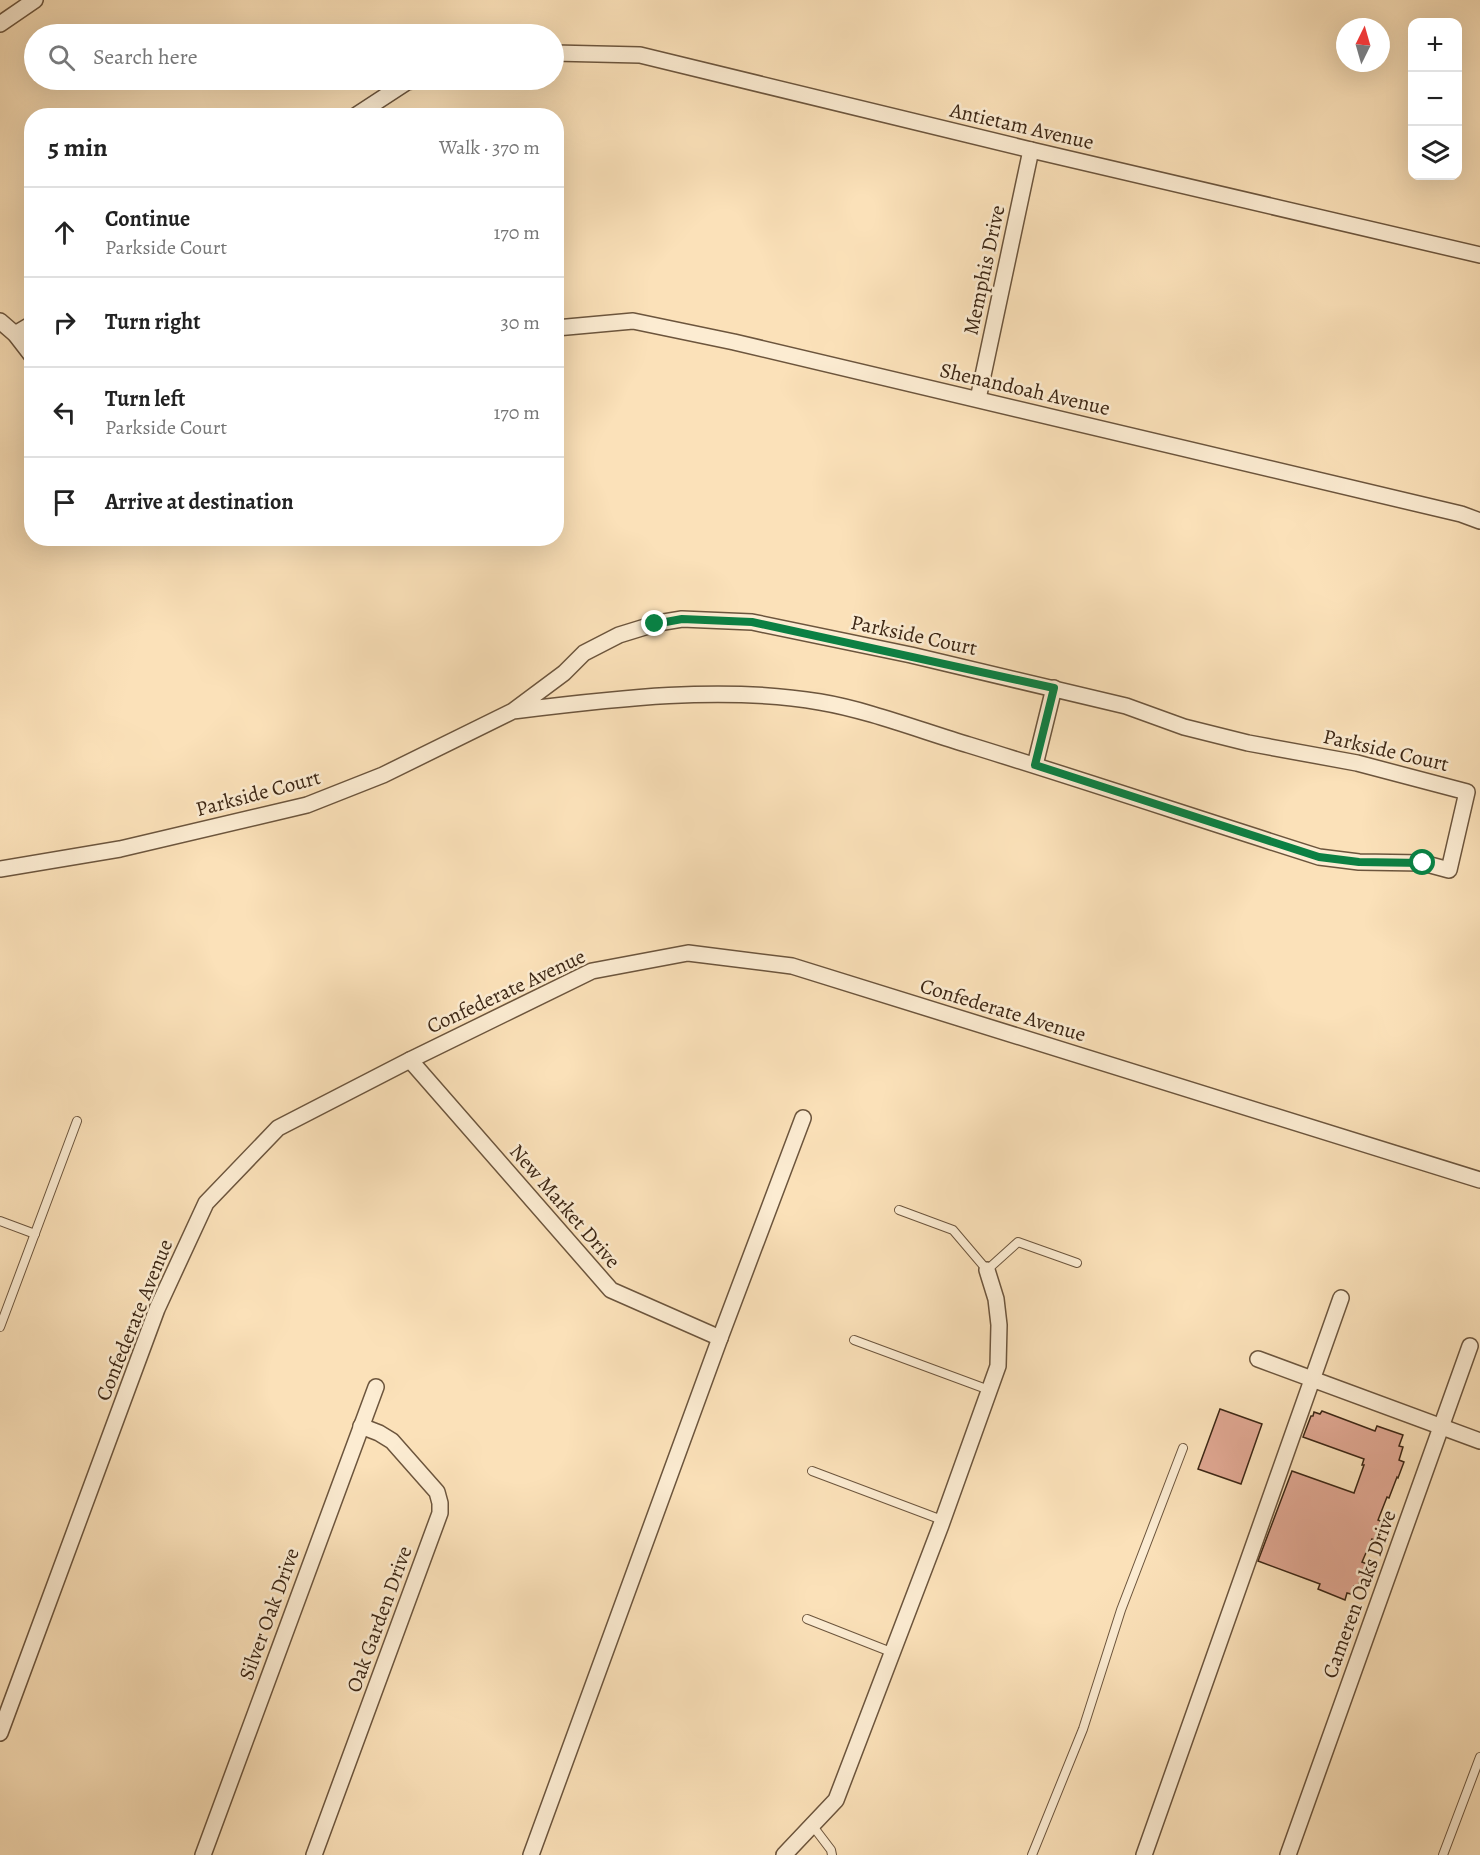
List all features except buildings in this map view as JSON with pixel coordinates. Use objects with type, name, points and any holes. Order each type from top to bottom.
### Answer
[{"type":"street","points":[[0,24],[35,0]]},
{"type":"street","name":"Antietam Avenue","points":[[564,53],[640,55],[1031,150],[1480,255]]},
{"type":"street","points":[[368,108],[395,90]]},
{"type":"street","name":"Memphis Drive","points":[[978,399],[1031,150]]},
{"type":"street","points":[[0,321],[24,346]]},
{"type":"street","name":"Shenandoah Avenue","points":[[564,327],[633,321],[734,342],[1461,514],[1480,521]]},
{"type":"street","points":[[15,334],[24,329]]},
{"type":"street","name":"Parkside Court","points":[[0,869],[120,849],[306,805],[383,775],[513,711],[564,673],[584,653],[619,635],[658,623],[682,619],[752,622],[1054,688],[1126,706],[1184,727],[1248,743],[1357,763],[1467,792],[1449,870],[1423,863],[1359,862],[1319,857],[1035,765],[821,702],[740,694],[599,700],[513,711]]},
{"type":"street","points":[[1035,765],[1054,688]]},
{"type":"street","name":"Confederate Avenue","points":[[0,1733],[157,1310],[207,1203],[278,1128],[592,971],[688,953],[792,966],[1480,1180]]},
{"type":"street","name":"New Market Drive","points":[[410,1060],[610,1290],[720,1338]]},
{"type":"street","points":[[531,1855],[803,1118]]},
{"type":"street","points":[[784,1855],[836,1800],[998,1366],[999,1325],[996,1299],[987,1270]]},
{"type":"street","points":[[1144,1855],[1341,1298]]},
{"type":"street","name":"Cameren Oaks Drive","points":[[1288,1855],[1470,1346]]},
{"type":"street","points":[[1258,1359],[1480,1441]]},
{"type":"street","name":"Silver Oak Drive","points":[[203,1855],[376,1387]]},
{"type":"street","name":"Oak Garden Drive","points":[[314,1855],[440,1513],[441,1503],[437,1492],[392,1441],[361,1426]]},
{"type":"lane","points":[[0,1327],[76,1121]]},
{"type":"lane","points":[[899,1210],[953,1230],[987,1270],[1018,1242],[1077,1263]]},
{"type":"lane","points":[[0,1221],[35,1234]]},
{"type":"lane","points":[[854,1340],[989,1390]]},
{"type":"lane","points":[[1032,1855],[1083,1729],[1121,1610],[1182,1448]]},
{"type":"lane","points":[[812,1470],[942,1520]]},
{"type":"lane","points":[[807,1618],[891,1652]]},
{"type":"lane","points":[[1443,1855],[1480,1757]]},
{"type":"lane","points":[[812,1825],[831,1850],[832,1855]]},
{"type":"route","points":[[655,624],[682,619],[752,622],[1054,688],[1035,765],[1319,857],[1359,862],[1423,863]]}]
